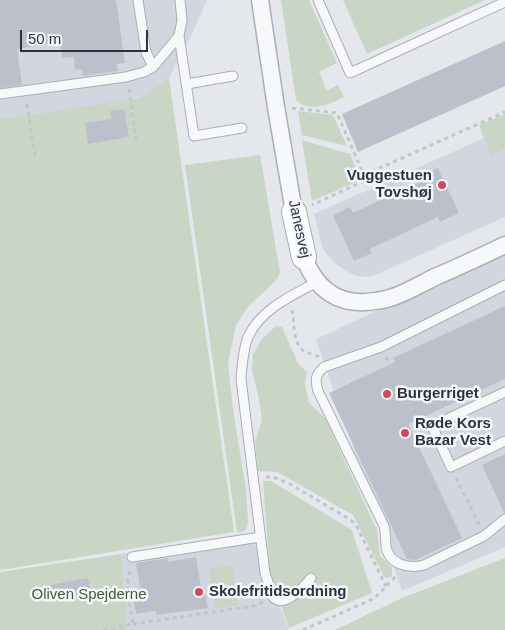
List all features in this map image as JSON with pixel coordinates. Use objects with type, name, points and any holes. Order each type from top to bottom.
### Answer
[{"type":"street","name":"Janesvej","points":[[260,0],[294,212],[304,257],[309,270],[317,282],[325,290],[345,300],[367,302],[390,298],[505,245]]},
{"type":"lane","points":[[138,0],[146,52],[153,67]]},
{"type":"lane","points":[[180,0],[182,20],[179,36],[194,136],[242,128]]},
{"type":"lane","points":[[318,0],[350,73],[505,2]]},
{"type":"lane","points":[[0,94],[128,76],[144,72],[153,67],[179,36]]},
{"type":"lane","points":[[186,84],[233,76]]},
{"type":"lane","points":[[312,578],[286,600],[281,602],[273,598],[265,573],[241,379],[248,337],[255,325],[278,303],[317,282]]},
{"type":"lane","points":[[505,285],[381,347],[324,366],[318,372],[315,382],[384,526],[386,531],[386,548],[395,562],[405,566],[415,567],[424,565],[484,536],[505,519]]},
{"type":"lane","points":[[505,392],[432,426],[451,466],[505,441]]},
{"type":"lane","points":[[132,557],[260,537]]},
{"type":"path","points":[[128,76],[136,140]]},
{"type":"path","points":[[27,104],[35,155]]},
{"type":"path","points":[[276,107],[337,113],[366,180],[318,203],[294,212]]},
{"type":"path","points":[[364,174],[505,112]]},
{"type":"path","points":[[288,298],[294,318],[298,344],[302,350],[319,356],[324,366]]},
{"type":"path","points":[[381,347],[422,432],[432,426]]},
{"type":"path","points":[[451,466],[484,536]]},
{"type":"path","points":[[253,476],[273,477],[290,484],[351,520],[357,528],[386,586]]},
{"type":"path","points":[[132,557],[127,587],[133,624]]},
{"type":"path","points":[[303,630],[375,598],[405,566]]},
{"type":"path","points":[[103,630],[254,606],[273,598]]},
{"type":"shaded area","points":[[0,0],[207,0],[169,78],[140,98],[0,119]]},
{"type":"shaded area","name":"Vuggestuen Tovshøj","points":[[484,138],[491,155],[505,149],[505,217],[371,277],[356,276],[333,262],[326,253],[322,246],[314,214]]},
{"type":"shaded area","points":[[505,251],[505,547],[402,591],[316,339]]},
{"type":"shaded area","name":"Skolefritidsordning","points":[[251,533],[289,630],[127,630],[121,554]]},
{"type":"green space","points":[[281,0],[309,0],[337,63],[319,72],[327,91],[338,85],[344,97],[326,105],[314,107],[302,104],[296,100]]},
{"type":"green space","points":[[343,0],[485,0],[367,54]]},
{"type":"green space","points":[[169,78],[234,532],[0,570],[0,119],[140,98]]},
{"type":"green space","points":[[298,111],[333,115],[347,146],[302,135]]},
{"type":"green space","points":[[505,114],[505,149],[491,156],[479,125]]},
{"type":"green space","points":[[302,140],[350,154],[361,180],[312,201]]},
{"type":"green space","points":[[260,155],[280,272],[277,279],[248,307],[236,325],[228,364],[246,490],[248,520],[247,528],[243,532],[237,532],[185,165]]},
{"type":"green space","points":[[276,326],[282,327],[298,363],[307,372],[305,384],[309,403],[325,418],[377,530],[380,556],[392,567],[392,577],[385,578],[353,515],[277,472],[258,471],[255,441],[262,420],[252,370],[253,354],[262,339]]},
{"type":"green space","points":[[263,481],[271,481],[352,530],[372,593],[289,628],[270,575]]},
{"type":"green space","name":"Oliven Spejderne","points":[[121,554],[127,630],[0,630],[0,572]]},
{"type":"green space","points":[[505,558],[505,630],[335,630],[402,598]]},
{"type":"green space","points":[[232,565],[239,605],[216,609],[209,569]]},
{"type":"building","points":[[0,0],[116,0],[125,63],[117,64],[118,71],[83,76],[82,69],[75,70],[74,57],[62,58],[60,42],[17,49],[22,85],[0,88]]},
{"type":"building","points":[[505,41],[505,86],[358,152],[342,114]]},
{"type":"building","points":[[124,109],[129,137],[88,144],[85,123],[112,119],[110,111]]},
{"type":"building","points":[[438,168],[459,213],[440,222],[438,217],[370,249],[372,253],[354,261],[333,215],[350,207],[353,213],[422,181],[420,177]]},
{"type":"building","points":[[505,306],[505,379],[408,424],[462,538],[415,560],[407,559],[329,393],[395,362],[393,358]]},
{"type":"building","points":[[505,454],[505,513],[504,513],[482,465]]},
{"type":"building","points":[[196,557],[201,587],[204,587],[208,608],[156,615],[156,611],[136,614],[132,593],[141,592],[136,563],[168,558],[168,562]]},
{"type":"building","points":[[88,578],[91,593],[42,601],[39,587]]},
{"type":"place","name":"Vuggestuen Tovshøj","points":[[442,185]]},
{"type":"place","name":"Burgerriget","points":[[387,394]]},
{"type":"place","name":"Røde Kors Bazar Vest","points":[[405,433]]},
{"type":"place","name":"Skolefritidsordning","points":[[199,592]]}]
